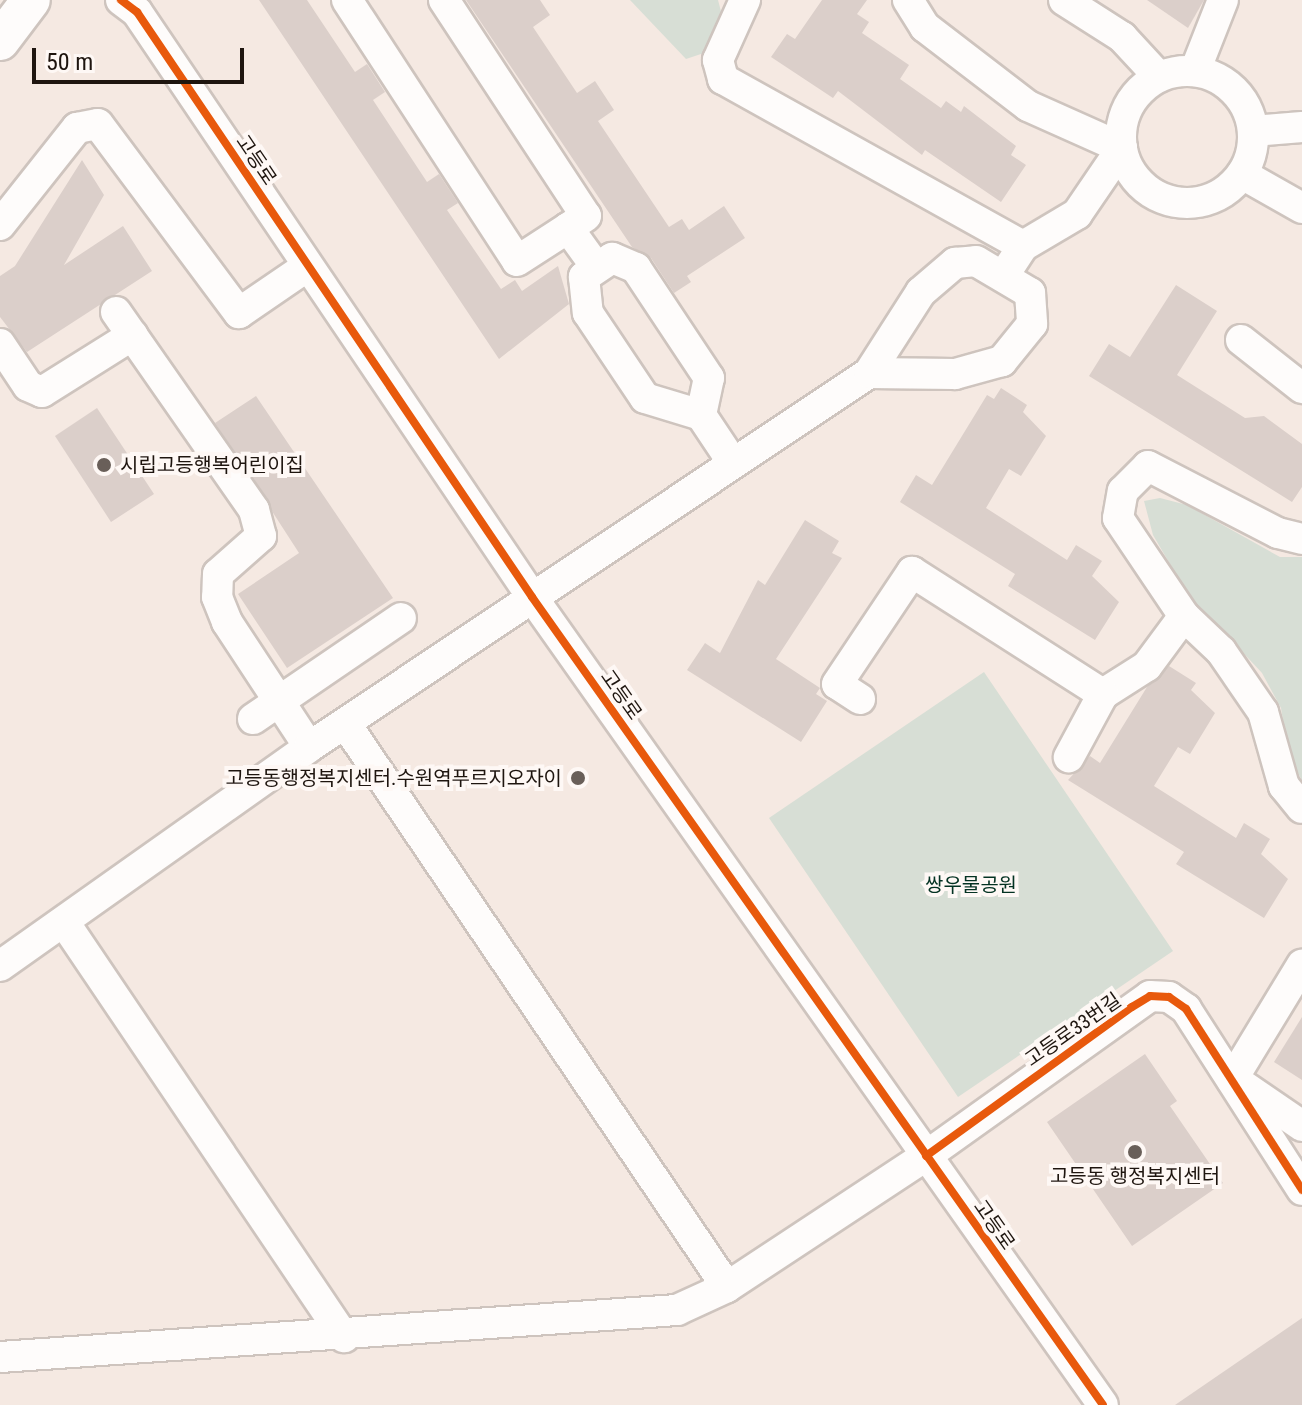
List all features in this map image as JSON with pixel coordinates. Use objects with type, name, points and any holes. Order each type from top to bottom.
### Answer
[{"type":"main road","points":[[0,41],[31,0]]},
{"type":"street","name":"고등로","points":[[121,0],[137,12],[532,597],[1103,1405]]},
{"type":"street","points":[[347,0],[517,261],[586,216],[444,0]]},
{"type":"street","points":[[745,0],[718,60],[723,79],[1023,246]]},
{"type":"street","points":[[908,0],[925,27],[1028,106],[1122,148]]},
{"type":"street","points":[[1064,0],[1122,37],[1159,77]]},
{"type":"street","points":[[1195,71],[1223,0]]},
{"type":"street","points":[[1195,71],[1230,85],[1244,102],[1253,131],[1242,174],[1215,198],[1171,202],[1135,178],[1122,148],[1123,116],[1133,97],[1159,77],[1195,71]]},
{"type":"street","points":[[0,225],[77,128],[98,124],[239,313],[308,266]]},
{"type":"street","points":[[1253,131],[1302,127]]},
{"type":"street","points":[[1005,274],[1023,246],[1077,214],[1122,148]]},
{"type":"street","points":[[1242,174],[1302,208]]},
{"type":"street","points":[[568,228],[597,268]]},
{"type":"street","points":[[701,415],[709,378],[636,268],[612,258],[584,277],[588,313],[645,398],[701,415],[733,463]]},
{"type":"street","points":[[0,966],[309,747],[869,373],[921,292],[955,263],[976,261],[1005,274],[1030,293],[1032,324],[1002,361],[955,374],[869,373]]},
{"type":"street","points":[[0,344],[28,386],[42,392],[125,324],[254,510],[261,536],[218,574],[217,597],[309,747]]},
{"type":"street","points":[[1241,340],[1302,388]]},
{"type":"street","points":[[1302,539],[1278,533],[1148,466],[1123,491],[1118,518],[1184,616],[1221,651],[1263,712],[1284,786],[1302,808]]},
{"type":"street","points":[[860,699],[837,684],[912,572],[1103,694]]},
{"type":"street","points":[[1069,757],[1103,694],[1147,666],[1184,616]]},
{"type":"street","points":[[253,719],[401,618]]},
{"type":"street","points":[[345,723],[727,1287]]},
{"type":"street","points":[[64,922],[344,1337]]},
{"type":"street","points":[[1302,965],[1233,1079],[1302,1126]]},
{"type":"street","name":"고등로33번길","points":[[926,1156],[1150,996],[1169,997],[1186,1009],[1302,1190]]},
{"type":"street","points":[[0,1357],[344,1337],[677,1310],[727,1287],[926,1156]]},
{"type":"green space","points":[[630,0],[718,0],[724,23],[713,50],[686,59]]},
{"type":"green space","points":[[1160,498],[1187,505],[1280,557],[1302,557],[1302,781],[1288,753],[1281,708],[1262,673],[1234,643],[1208,629],[1153,535],[1144,501]]},
{"type":"green space","name":"쌍우물공원","points":[[984,672],[1173,951],[958,1097],[769,818]]},
{"type":"building","points":[[259,0],[307,0],[355,72],[367,64],[385,92],[373,100],[427,182],[439,174],[458,203],[447,210],[501,289],[515,280],[522,291],[558,266],[569,304],[499,359]]},
{"type":"building","points":[[466,0],[540,0],[550,15],[533,27],[577,93],[595,81],[614,110],[598,121],[669,227],[682,219],[689,230],[724,206],[745,238],[687,276],[691,282],[674,293],[651,258],[632,247]]},
{"type":"building","points":[[822,0],[867,0],[857,14],[869,22],[862,33],[909,65],[900,79],[941,108],[946,101],[961,112],[964,106],[1016,146],[1011,155],[1026,165],[1001,202],[925,150],[922,155],[838,91],[833,98],[771,57],[787,34],[795,39]]},
{"type":"building","points":[[1147,0],[1204,0],[1188,28]]},
{"type":"building","points":[[82,160],[104,195],[64,265],[123,226],[152,271],[27,352],[0,317],[0,276],[15,266]]},
{"type":"building","points":[[1176,285],[1217,311],[1177,375],[1245,418],[1264,416],[1302,444],[1302,487],[1292,502],[1089,376],[1109,344],[1130,357]]},
{"type":"building","points":[[1001,388],[1027,405],[1023,412],[1046,436],[1021,476],[1009,469],[986,508],[1067,560],[1076,545],[1102,561],[1092,576],[1119,602],[1095,640],[1008,586],[1015,574],[900,502],[916,475],[932,485],[987,395],[994,399]]},
{"type":"building","points":[[256,396],[393,598],[287,668],[238,594],[299,553],[215,423]]},
{"type":"building","name":"시립고등행복어린이집","points":[[97,408],[154,494],[111,522],[55,436]]},
{"type":"building","points":[[805,520],[839,541],[832,553],[842,558],[776,659],[820,688],[816,694],[827,701],[801,742],[687,670],[705,643],[720,653],[758,580],[765,585]]},
{"type":"building","points":[[1169,666],[1196,683],[1191,690],[1215,713],[1190,754],[1178,747],[1154,786],[1236,838],[1244,823],[1270,839],[1261,854],[1288,879],[1264,918],[1176,864],[1184,852],[1068,780],[1090,756],[1100,763],[1147,687]]},
{"type":"building","points":[[1302,1017],[1302,1080],[1274,1062]]},
{"type":"building","name":"고등동 행정복지센터","points":[[1145,1054],[1177,1101],[1170,1106],[1223,1183],[1132,1246],[1047,1122]]},
{"type":"building","points":[[1302,1318],[1302,1405],[1175,1405]]},
{"type":"cycle path","points":[[121,0],[137,12],[532,597],[1103,1405]]},
{"type":"cycle path","points":[[926,1156],[1132,1007],[1150,996],[1169,997],[1186,1009],[1302,1190]]},
{"type":"place","name":"시립고등행복어린이집","points":[[104,465]]},
{"type":"place","name":"고등동행정복지센터.수원역푸르지오자이","points":[[578,778]]},
{"type":"place","name":"고등동 행정복지센터","points":[[1135,1152]]}]
